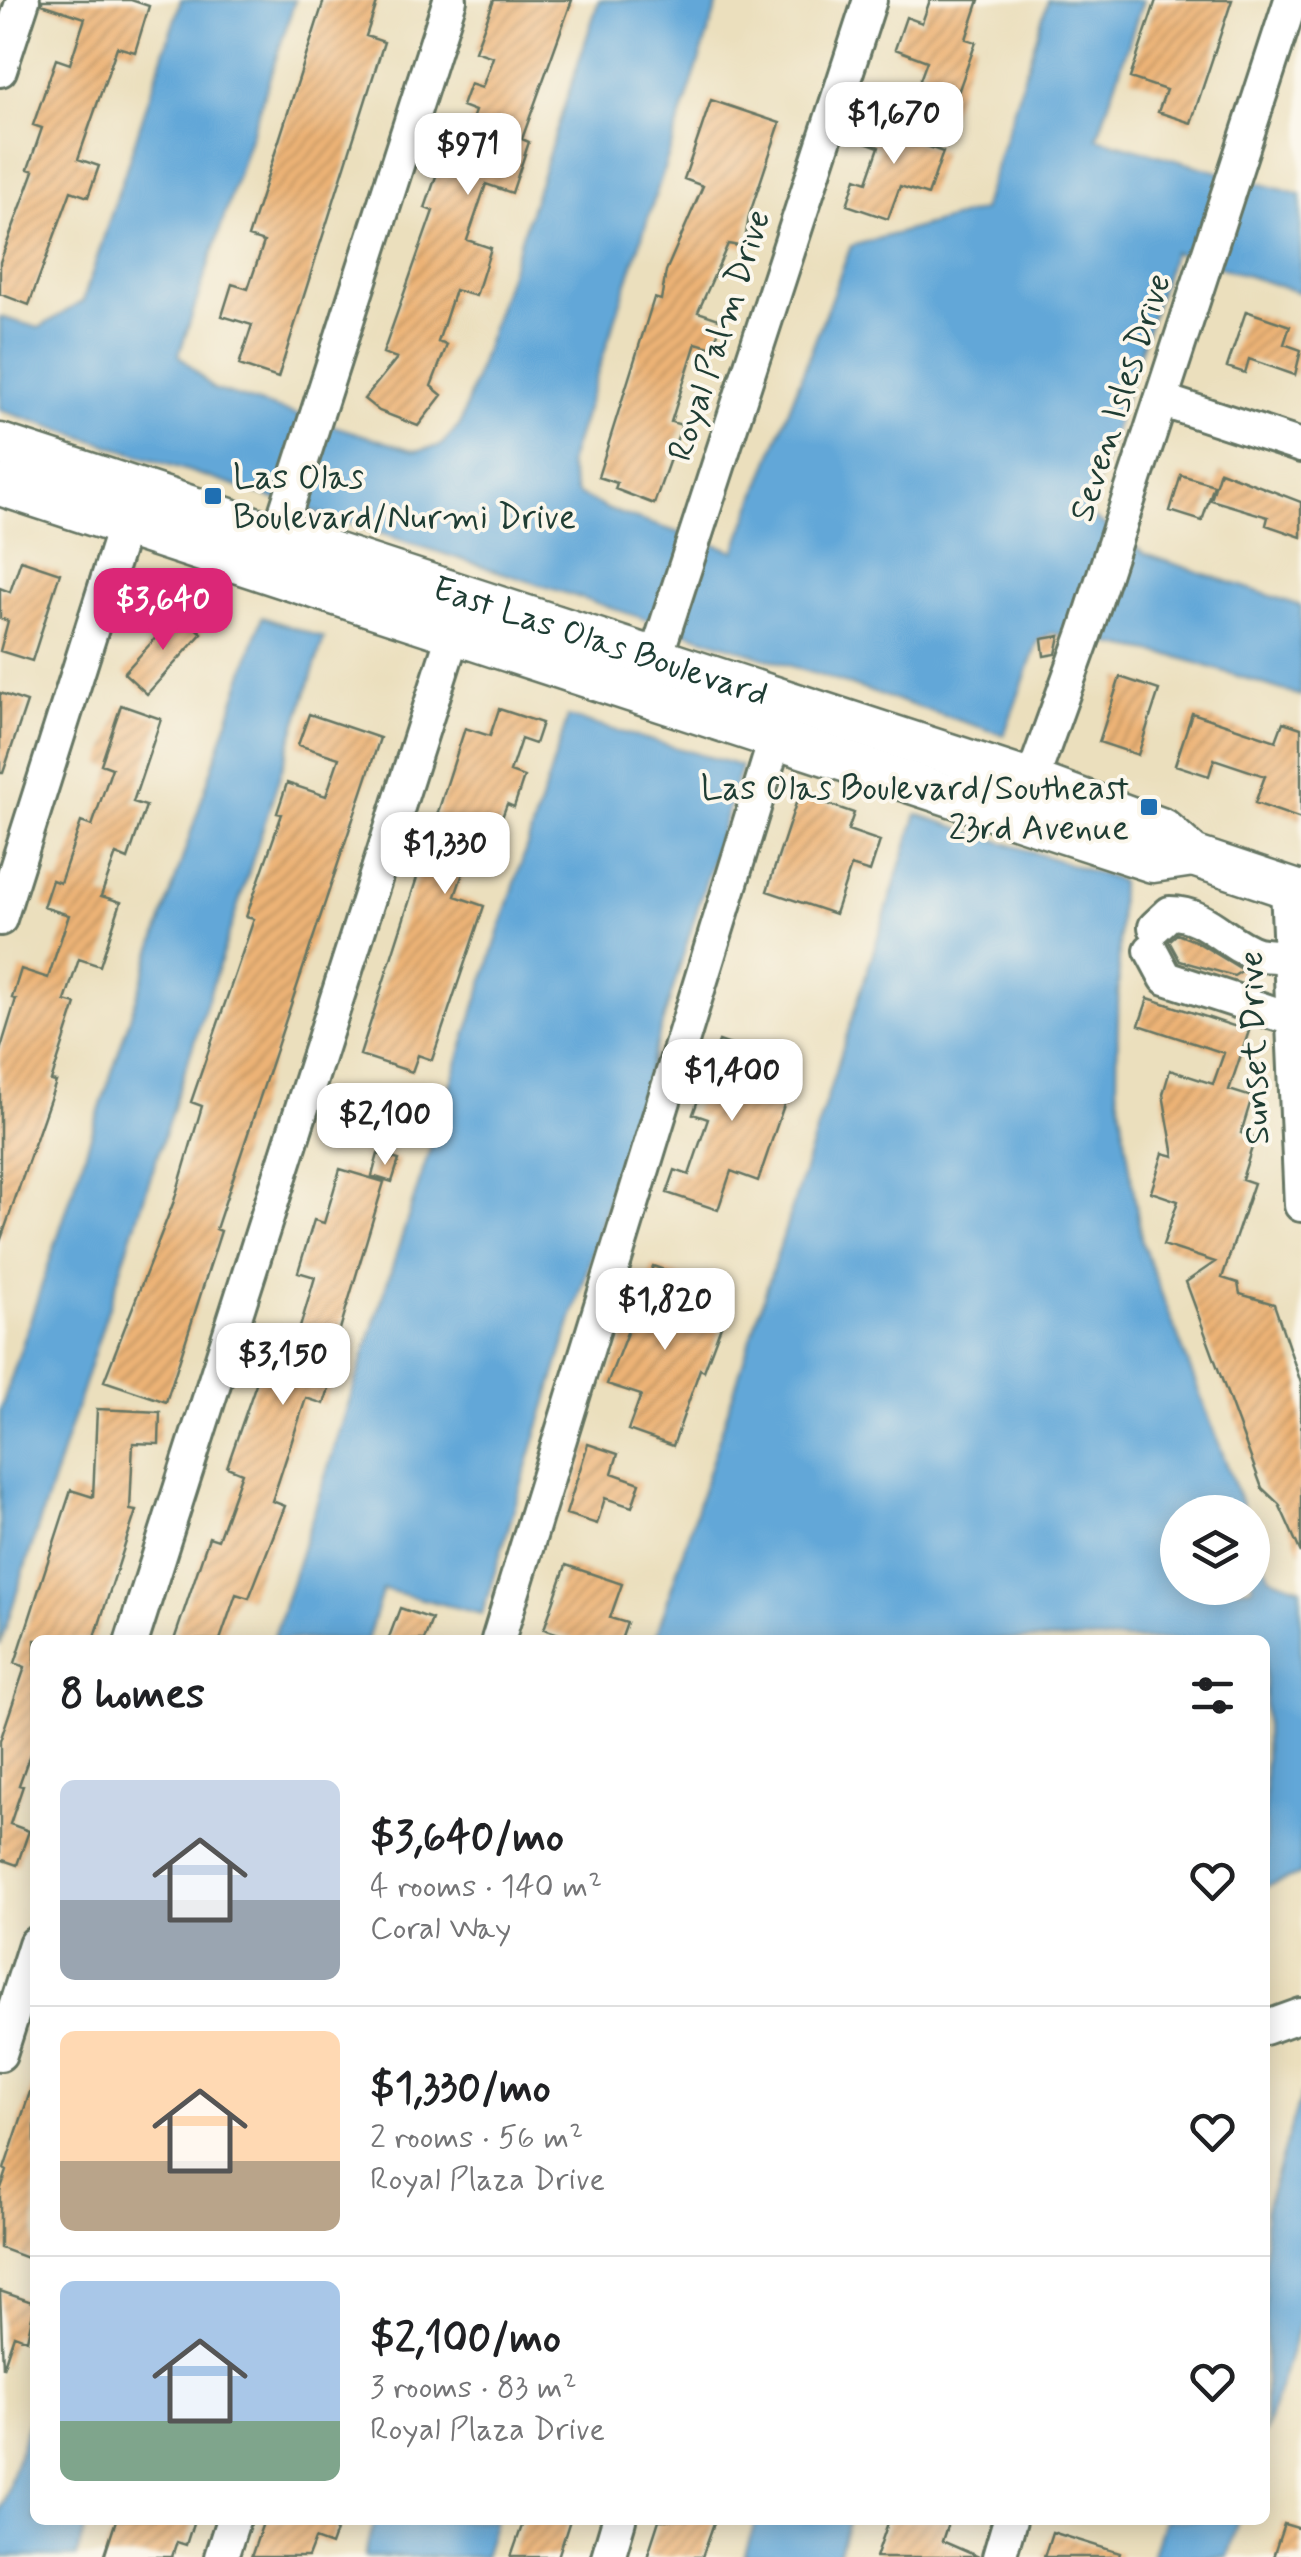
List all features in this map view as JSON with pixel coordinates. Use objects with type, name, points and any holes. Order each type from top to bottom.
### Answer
[{"type":"main road","name":"East Las Olas Boulevard","points":[[0,444],[131,505]]},
{"type":"main road","name":"East Las Olas Boulevard","points":[[0,485],[131,505],[276,538],[644,694],[781,719],[1025,800],[1164,829],[1193,856],[1294,889]]},
{"type":"main road","name":"East Las Olas Boulevard","points":[[460,614],[660,646],[781,719]]},
{"type":"street","points":[[0,70],[23,0]]},
{"type":"street","points":[[276,538],[450,0]]},
{"type":"street","name":"Royal Palm Drive","points":[[644,694],[870,0]]},
{"type":"street","name":"Seven Isles Drive","points":[[1025,800],[1085,633],[1235,175],[1290,40],[1291,0]]},
{"type":"street","points":[[1160,400],[1301,446]]},
{"type":"street","points":[[0,918],[131,505]]},
{"type":"street","points":[[134,1635],[460,614]]},
{"type":"street","points":[[500,1635],[781,719]]},
{"type":"street","name":"Sunset Drive","points":[[1294,889],[1292,1019],[1301,1205]]},
{"type":"street","points":[[1292,1019],[1166,978],[1153,938],[1170,912],[1181,913],[1214,924],[1256,953],[1294,968]]},
{"type":"street","points":[[0,2054],[30,1960]]},
{"type":"street","points":[[1270,2026],[1301,2015]]},
{"type":"street","points":[[221,2557],[231,2525]]},
{"type":"street","points":[[608,2557],[618,2525]]},
{"type":"street","points":[[998,2557],[1008,2525]]},
{"type":"water","points":[[181,0],[295,0],[179,355],[213,389],[415,451],[440,446],[460,425],[599,0],[719,0],[568,464],[576,493],[609,510],[735,551],[851,246],[982,210],[1048,0],[1143,0],[1097,138],[1301,195],[1301,293],[1173,252],[1087,513],[1145,554],[1301,606],[1301,696],[1178,657],[1052,633],[1038,641],[1004,735],[0,410],[0,317],[39,328],[83,301]]},
{"type":"water","points":[[262,617],[324,638],[0,1645],[0,1412]]},
{"type":"water","points":[[568,717],[741,766],[482,1614],[383,1589],[369,1635],[275,1635]]},
{"type":"water","points":[[917,814],[1120,881],[1117,1086],[1142,1243],[1238,1495],[1160,1495],[1160,1605],[1270,1605],[1270,1577],[1301,1588],[1301,1874],[1270,1885],[1270,1635],[657,1635]]},
{"type":"water","points":[[1301,2094],[1301,2318],[1270,2418],[1270,2195]]},
{"type":"water","points":[[30,2417],[30,2525],[86,2525],[76,2557],[0,2557],[0,2513]]},
{"type":"water","points":[[374,2525],[494,2525],[484,2557],[364,2557]]},
{"type":"water","points":[[754,2525],[847,2525],[837,2557],[744,2557]]},
{"type":"water","points":[[1162,2525],[1237,2525],[1227,2557],[1152,2557]]},
{"type":"building","points":[[42,0],[131,0],[149,6],[135,52],[117,47],[78,159],[99,166],[88,197],[71,191],[29,305],[0,294],[0,262],[34,171],[28,169],[42,128],[33,125],[56,59],[70,64],[85,18],[42,4]]},
{"type":"building","points":[[324,0],[378,0],[366,36],[384,42],[278,378],[239,365],[252,325],[222,316],[232,284],[248,289],[264,242],[248,237]]},
{"type":"building","points":[[494,0],[572,0],[522,139],[529,142],[512,193],[486,184],[467,240],[491,248],[476,296],[455,290],[438,342],[447,345],[431,386],[442,395],[418,426],[379,411],[364,399],[397,358],[383,353],[433,211],[425,208],[444,153],[459,158],[475,111],[462,106],[470,84],[482,88],[493,57],[475,51]]},
{"type":"building","points":[[930,0],[979,0],[966,39],[976,42],[950,115],[912,102],[927,61],[895,49],[906,17],[922,23]]},
{"type":"building","points":[[1156,0],[1232,0],[1191,123],[1158,112],[1166,90],[1130,78]]},
{"type":"building","points":[[711,100],[780,123],[749,216],[744,247],[728,244],[698,312],[722,320],[713,348],[696,343],[671,422],[682,425],[654,504],[615,489],[617,483],[598,477],[654,298],[661,300],[666,271],[703,186],[684,179]]},
{"type":"building","points":[[875,111],[912,123],[907,139],[943,152],[928,195],[900,186],[888,219],[847,205],[856,178],[867,182],[879,147],[865,142]]},
{"type":"building","points":[[1246,311],[1290,326],[1284,344],[1301,350],[1295,375],[1249,359],[1245,373],[1227,367]]},
{"type":"building","points":[[1220,471],[1301,502],[1301,537],[1266,525],[1268,517],[1211,500]]},
{"type":"building","points":[[1181,475],[1214,485],[1202,521],[1170,511]]},
{"type":"building","points":[[21,560],[60,573],[32,661],[0,651],[8,621],[0,618],[0,588],[10,592]]},
{"type":"building","points":[[179,612],[202,633],[147,694],[124,673]]},
{"type":"building","points":[[1060,636],[1056,654],[1044,656],[1042,639]]},
{"type":"building","points":[[1120,677],[1159,690],[1138,755],[1099,742]]},
{"type":"building","points":[[0,693],[27,702],[3,773],[0,773]]},
{"type":"building","points":[[121,705],[161,719],[133,802],[146,806],[128,859],[116,854],[101,896],[121,902],[100,966],[79,959],[65,1001],[76,1004],[51,1081],[56,1082],[0,1242],[0,1051],[21,969],[48,978],[69,915],[43,907],[52,880],[60,883],[81,822],[92,826],[112,768],[101,764]]},
{"type":"building","points":[[499,709],[542,723],[535,744],[521,739],[510,772],[524,777],[514,807],[507,804],[493,842],[476,836],[455,896],[484,906],[432,1060],[418,1055],[412,1072],[360,1055],[465,728],[490,736]]},
{"type":"building","points":[[1192,713],[1276,741],[1283,722],[1301,728],[1301,819],[1255,803],[1265,776],[1214,759],[1209,776],[1175,765]]},
{"type":"building","points":[[309,714],[380,738],[216,1229],[221,1231],[166,1402],[104,1381],[174,1201],[202,1106],[191,1102],[254,919],[246,917],[282,814],[277,813],[287,783],[326,796],[339,758],[298,745]]},
{"type":"building","points":[[799,794],[854,813],[848,830],[880,841],[870,872],[851,866],[835,914],[767,891]]},
{"type":"building","points":[[1177,934],[1243,970],[1234,976],[1180,961],[1169,941]]},
{"type":"building","points":[[1148,998],[1249,1031],[1229,1090],[1252,1097],[1241,1133],[1255,1138],[1242,1179],[1254,1183],[1222,1278],[1238,1283],[1240,1294],[1274,1304],[1301,1383],[1301,1553],[1279,1504],[1262,1488],[1186,1282],[1215,1262],[1163,1245],[1178,1201],[1151,1192],[1163,1153],[1174,1156],[1163,1094],[1170,1070],[1213,1084],[1224,1053],[1139,1025]]},
{"type":"building","points":[[719,1041],[786,1064],[774,1099],[785,1102],[758,1181],[731,1171],[718,1210],[667,1193],[675,1170],[689,1175],[708,1119],[693,1114]]},
{"type":"building","points":[[378,1154],[399,1160],[392,1182],[372,1176]]},
{"type":"building","points":[[340,1169],[384,1182],[335,1346],[342,1348],[324,1404],[306,1398],[272,1501],[285,1506],[249,1598],[236,1594],[222,1635],[176,1635],[209,1537],[218,1540],[242,1473],[227,1467],[276,1326],[298,1334],[315,1277],[298,1272],[314,1220],[324,1223]]},
{"type":"building","points":[[653,1266],[713,1288],[702,1319],[721,1326],[704,1371],[700,1369],[673,1446],[628,1430],[641,1395],[607,1384]]},
{"type":"building","points":[[97,1409],[160,1412],[159,1444],[133,1443],[130,1510],[136,1511],[96,1635],[30,1635],[30,1754],[10,1824],[29,1831],[17,1865],[0,1859],[0,1741],[25,1667],[15,1663],[71,1490],[93,1497]]},
{"type":"building","points":[[588,1444],[618,1454],[612,1473],[640,1483],[632,1507],[605,1498],[597,1524],[566,1514]]},
{"type":"building","points":[[566,1565],[622,1584],[610,1618],[627,1623],[623,1635],[561,1635],[544,1629]]},
{"type":"building","points":[[400,1608],[432,1619],[426,1635],[390,1635]]},
{"type":"building","points":[[30,2092],[30,2259],[0,2248],[0,2191],[7,2171],[4,2169]]},
{"type":"building","points":[[0,2291],[30,2301],[27,2340],[14,2335],[3,2368]]},
{"type":"building","points":[[1284,2524],[1301,2529],[1301,2557],[1273,2557]]},
{"type":"building","points":[[114,2525],[192,2525],[186,2545],[177,2542],[172,2557],[104,2557]]},
{"type":"building","points":[[262,2525],[338,2525],[331,2545],[315,2539],[308,2557],[251,2557]]},
{"type":"building","points":[[522,2525],[568,2525],[558,2557],[511,2557]]},
{"type":"building","points":[[657,2525],[713,2525],[702,2557],[647,2557]]},
{"type":"building","points":[[887,2525],[947,2525],[942,2541],[979,2557],[876,2557]]},
{"type":"building","points":[[1052,2532],[1120,2553],[1119,2557],[1044,2557]]},
{"type":"place","name":"Las Olas Boulevard/Nurmi Drive","points":[[213,496]]},
{"type":"place","name":"Las Olas Boulevard/Southeast 23rd Avenue","points":[[1149,807]]}]
